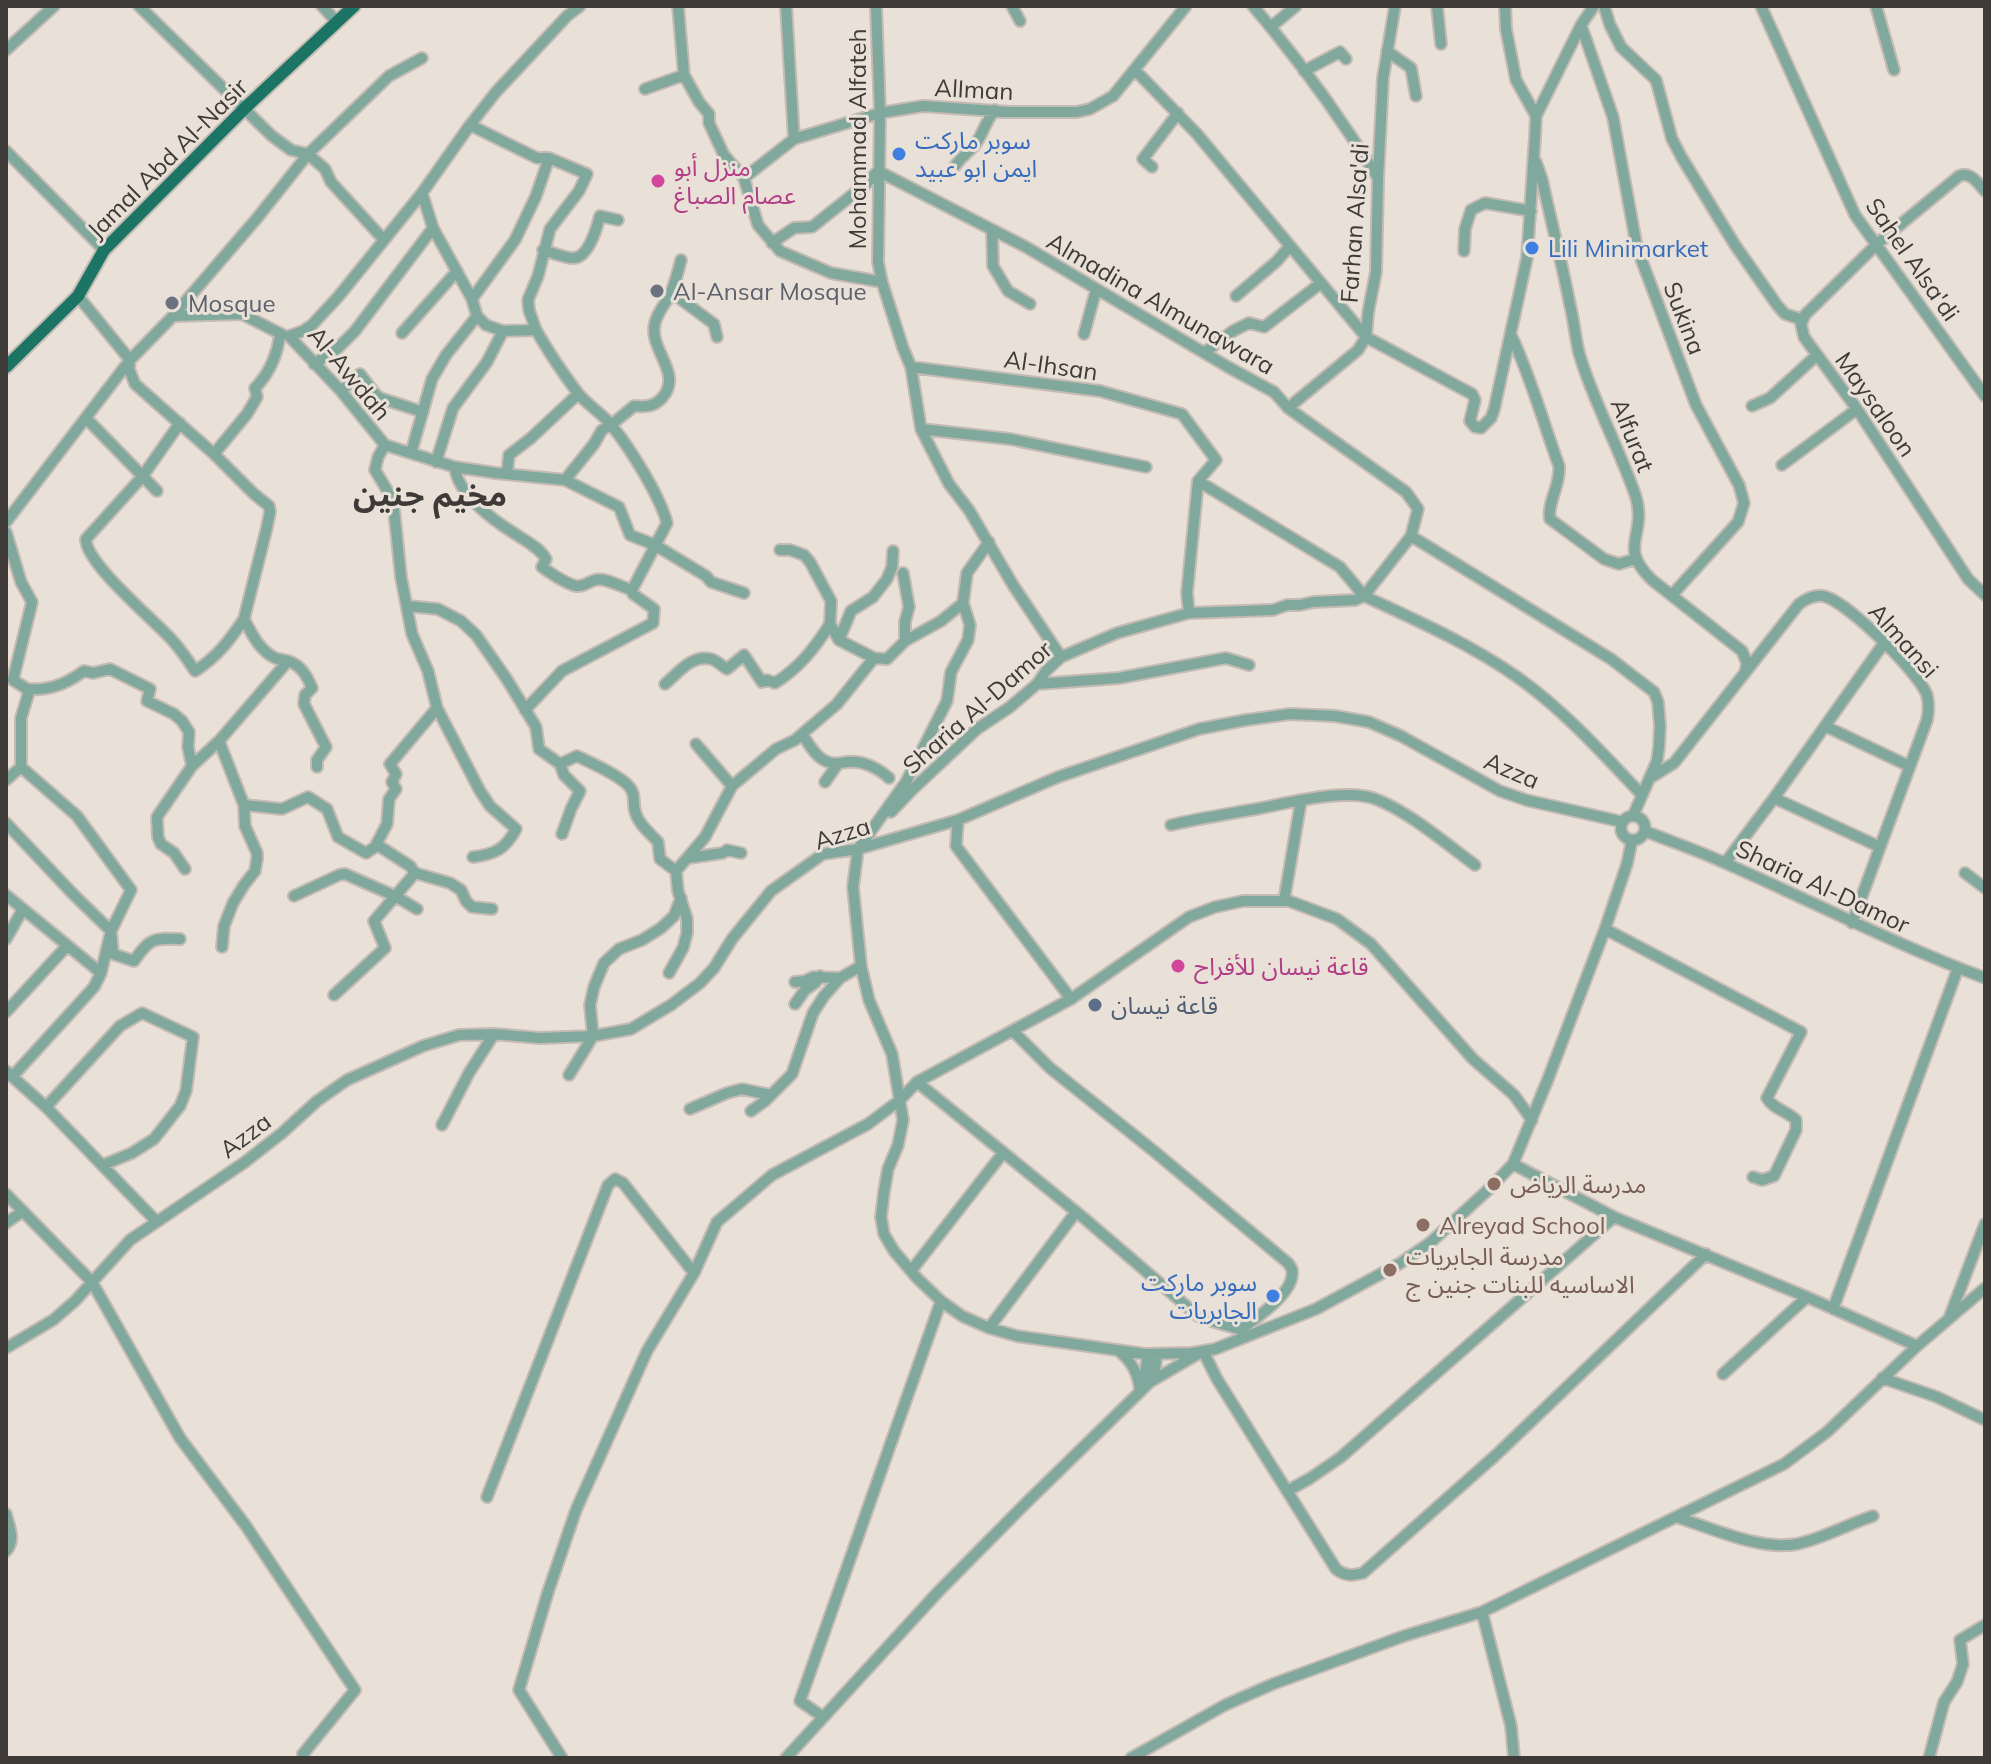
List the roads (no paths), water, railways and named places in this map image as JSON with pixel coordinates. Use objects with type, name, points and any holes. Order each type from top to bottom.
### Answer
[{"type":"main road","name":"Jamal Abd Al-Nasir","points":[[6,367],[78,296],[104,250],[245,108],[354,6]]},
{"type":"street","points":[[6,50],[54,6]]},
{"type":"street","points":[[139,6],[282,144],[308,154],[325,169],[331,182],[384,240]]},
{"type":"street","points":[[322,6],[337,22]]},
{"type":"street","name":"Al-Awdah","points":[[285,335],[303,331],[312,325],[338,297],[422,193],[470,125],[516,70],[580,6]]},
{"type":"street","points":[[678,6],[684,75],[709,114],[709,123],[724,155],[744,178],[758,225],[780,251],[831,273],[882,282]]},
{"type":"street","points":[[786,6],[794,139]]},
{"type":"street","name":"Mohammad Alfateh","points":[[876,6],[880,113],[878,262],[911,367],[921,429],[949,484],[969,510],[1013,585],[1061,657]]},
{"type":"street","points":[[1012,6],[1020,21]]},
{"type":"street","name":"AlIman","points":[[744,178],[794,139],[880,113],[923,106],[1010,112],[1077,112],[1090,109],[1113,96],[1186,6]]},
{"type":"street","points":[[1253,6],[1350,132],[1378,178]]},
{"type":"street","points":[[1271,27],[1296,6]]},
{"type":"street","name":"Farhan Alsa'di","points":[[1288,408],[1358,350],[1366,337],[1376,272],[1383,78],[1395,6]]},
{"type":"street","points":[[1437,6],[1441,44]]},
{"type":"street","points":[[1505,6],[1516,80],[1536,116]]},
{"type":"street","points":[[1135,70],[1178,113],[1366,337],[1472,394],[1475,400],[1470,421],[1479,428],[1487,423],[1493,413],[1527,258],[1536,116],[1581,25],[1594,6]]},
{"type":"street","points":[[1604,6],[1621,47],[1656,80],[1672,139],[1682,158],[1735,245],[1785,314],[1803,320],[1877,244],[1963,174],[1969,175],[1985,191]]},
{"type":"street","name":"Sahel Alsa'di","points":[[1761,6],[1855,215],[1985,396]]},
{"type":"street","points":[[1876,6],[1894,70]]},
{"type":"street","name":"Sukina","points":[[1581,25],[1613,117],[1637,248],[1696,405],[1743,496],[1743,509],[1734,528],[1672,595]]},
{"type":"street","points":[[1387,51],[1411,68],[1416,96]]},
{"type":"street","points":[[1304,71],[1340,52],[1346,59]]},
{"type":"street","points":[[6,522],[130,360],[173,316],[308,154],[389,76],[422,58]]},
{"type":"street","points":[[645,89],[684,75]]},
{"type":"street","points":[[955,166],[962,155],[974,146],[995,110]]},
{"type":"street","points":[[1152,167],[1143,159],[1178,113]]},
{"type":"street","points":[[470,125],[537,158],[549,158],[587,174],[579,191],[550,229],[538,276],[528,300],[529,310],[546,349],[578,394],[611,425],[648,481],[665,516],[667,523],[632,590]]},
{"type":"street","points":[[6,151],[104,250]]},
{"type":"street","name":"Alfurat","points":[[1534,156],[1545,193],[1579,353],[1632,484],[1639,524],[1633,547],[1635,559]]},
{"type":"street","points":[[472,299],[515,240],[536,196],[549,158]]},
{"type":"street","points":[[772,243],[794,228],[812,227],[878,171]]},
{"type":"street","name":"Almadina Almunawara","points":[[878,171],[992,230],[1274,392],[1288,408],[1411,497],[1419,511],[1411,536]]},
{"type":"street","points":[[422,193],[433,228],[472,299],[477,316],[486,325],[503,331],[536,330]]},
{"type":"street","points":[[1464,251],[1465,229],[1471,210],[1485,203],[1531,211]]},
{"type":"street","points":[[543,250],[574,258],[583,254],[589,245],[600,216],[618,220]]},
{"type":"street","points":[[314,364],[337,349],[355,331],[433,228]]},
{"type":"street","points":[[992,230],[993,266],[1008,291],[1030,304]]},
{"type":"street","points":[[1236,296],[1290,246]]},
{"type":"street","points":[[565,480],[602,430],[634,406],[648,407],[663,396],[669,374],[654,341],[655,322],[671,292],[681,260]]},
{"type":"street","points":[[402,333],[457,271]]},
{"type":"street","points":[[1204,353],[1249,323],[1264,327],[1321,283]]},
{"type":"street","points":[[1084,334],[1096,290]]},
{"type":"street","points":[[671,292],[714,324],[717,337]]},
{"type":"street","points":[[78,296],[130,360],[129,369],[135,384],[180,423],[269,506],[244,619],[209,662],[195,671],[170,638],[120,589],[86,545],[86,539],[142,477],[180,423]]},
{"type":"street","points":[[173,316],[242,314],[285,335],[264,380],[255,388],[257,397],[247,414],[214,454]]},
{"type":"street","points":[[411,453],[432,379],[446,355],[477,316]]},
{"type":"street","name":"Maysaloon","points":[[1803,320],[1803,334],[1857,409],[1968,579],[1985,595]]},
{"type":"street","points":[[436,462],[453,408],[487,362],[503,331]]},
{"type":"street","name":"Al-Awdah","points":[[285,335],[341,391],[385,445],[375,470],[393,500],[401,577],[412,634],[428,671],[437,708],[485,799],[516,829],[507,845],[490,855],[473,857]]},
{"type":"street","points":[[1511,335],[1526,366],[1559,466],[1550,519],[1604,559],[1619,564],[1635,559],[1652,580],[1742,651],[1747,666],[1740,682]]},
{"type":"street","points":[[1752,406],[1770,398],[1817,355]]},
{"type":"street","name":"Al-Ihsan","points":[[911,367],[1100,391],[1182,414],[1216,460],[1198,481]]},
{"type":"street","points":[[341,391],[360,374],[380,398],[423,412]]},
{"type":"street","points":[[507,474],[509,455],[578,394]]},
{"type":"street","points":[[1782,465],[1857,409]]},
{"type":"street","points":[[86,418],[157,491]]},
{"type":"street","points":[[921,429],[1010,439],[1146,467]]},
{"type":"street","points":[[385,445],[455,467],[565,480],[619,507],[630,535],[655,545],[711,582],[744,593]]},
{"type":"street","points":[[455,467],[456,477],[479,506],[542,552],[546,559],[542,567],[575,585],[602,580],[632,590],[654,609],[653,623],[562,671],[525,710]]},
{"type":"street","points":[[1189,613],[1187,593],[1198,481],[1340,567],[1364,596],[1493,661],[1519,678],[1562,714],[1642,795]]},
{"type":"street","points":[[6,532],[21,582],[32,602],[13,680],[27,689],[43,691],[84,671],[93,673],[110,669],[150,689],[147,701],[182,721],[189,732],[192,766]]},
{"type":"street","points":[[1364,596],[1411,536],[1611,659],[1650,688],[1658,702],[1660,726],[1657,761],[1642,795],[1621,830],[1628,839],[1640,839],[1645,831],[1643,821],[1628,819]]},
{"type":"street","points":[[989,542],[967,573],[963,603],[970,625],[968,640],[951,672],[947,701],[906,782],[858,849],[853,887],[861,966],[869,1000],[892,1054],[903,1120],[898,1145],[888,1169],[881,1217],[884,1234],[911,1271],[941,1301],[962,1316],[1017,1336],[1153,1354],[1192,1353],[1215,1349],[1316,1309],[1399,1264],[1431,1242],[1513,1164],[1605,929],[1632,840]]},
{"type":"street","points":[[665,684],[690,662],[700,658],[714,659],[727,669],[744,655],[762,682],[775,683],[799,665],[817,645],[830,624],[831,601],[804,555],[780,550]]},
{"type":"street","points":[[839,640],[851,611],[873,597],[887,579],[893,551]]},
{"type":"street","points":[[903,573],[909,607],[905,641]]},
{"type":"street","name":"Sharia Al-Damor","points":[[858,849],[913,789],[977,729],[1037,684],[1061,657],[1117,633],[1189,613],[1273,610],[1287,605],[1355,600],[1364,596]]},
{"type":"street","name":"Almansi","points":[[1650,778],[1674,763],[1799,604],[1822,596],[1859,617],[1923,686],[1929,708],[1852,923]]},
{"type":"street","points":[[830,624],[839,640],[874,658],[887,659],[905,641],[941,621],[963,603]]},
{"type":"street","points":[[407,606],[438,609],[461,621],[476,635],[506,678],[536,727],[539,749],[560,764],[564,775],[580,791],[562,834]]},
{"type":"street","points":[[244,619],[257,643],[276,658],[292,662],[304,672],[312,688],[305,695],[304,704],[326,747],[317,760],[317,767]]},
{"type":"street","points":[[1725,863],[1884,643]]},
{"type":"street","points":[[676,871],[705,837],[732,786],[776,749],[795,740],[837,704],[874,658]]},
{"type":"street","points":[[1037,684],[1119,678],[1226,658],[1249,665]]},
{"type":"street","points":[[185,869],[174,853],[161,844],[157,817],[192,766],[219,741],[288,661]]},
{"type":"street","points":[[27,689],[21,718],[21,767],[77,816],[131,890],[111,931],[101,973],[94,987],[9,1074],[46,1107],[156,1221]]},
{"type":"street","points":[[244,805],[282,809],[308,797],[327,809],[338,837],[366,853],[375,847],[387,824],[389,799],[396,789],[392,782],[396,774],[390,764],[437,708]]},
{"type":"street","name":"Azza","points":[[6,1348],[53,1320],[130,1240],[245,1162],[317,1101],[347,1080],[423,1046],[459,1035],[540,1038],[593,1036],[631,1029],[700,983],[771,891],[823,854],[858,849],[958,820],[1058,777],[1199,729],[1290,714],[1335,716],[1369,722],[1401,736],[1500,791],[1526,800],[1628,819]]},
{"type":"street","points":[[1825,726],[1909,766]]},
{"type":"street","points":[[802,734],[825,762],[837,765],[862,763],[889,778]]},
{"type":"street","points":[[219,741],[244,805],[245,826],[257,853],[255,871],[233,903],[224,926],[222,947]]},
{"type":"street","points":[[696,744],[732,786]]},
{"type":"street","points":[[560,764],[577,756],[630,787],[636,815],[646,831],[658,840],[661,860],[676,871],[678,891],[687,919],[687,933],[683,948],[669,973]]},
{"type":"street","points":[[825,782],[837,765]]},
{"type":"street","points":[[6,780],[21,767]]},
{"type":"street","points":[[1171,825],[1301,801],[1363,795],[1401,812],[1475,865]]},
{"type":"street","points":[[1774,798],[1880,847]]},
{"type":"street","points":[[1284,901],[1301,801]]},
{"type":"street","points":[[958,820],[956,846],[1071,999]]},
{"type":"street","points":[[6,823],[111,931],[113,954],[134,961],[144,946],[157,938],[180,939]]},
{"type":"street","name":"Sharia Al-Damor","points":[[1645,831],[1985,978]]},
{"type":"street","points":[[375,847],[379,846],[398,858],[415,873],[450,883],[461,890],[472,907],[492,909]]},
{"type":"street","points":[[688,858],[727,850],[741,853]]},
{"type":"street","points":[[334,995],[385,948],[374,921],[415,873]]},
{"type":"street","points":[[1965,873],[1985,888]]},
{"type":"street","points":[[294,896],[345,874],[417,909]]},
{"type":"street","points":[[6,895],[101,973]]},
{"type":"street","points":[[569,1075],[593,1036],[590,1005],[604,963],[619,949],[661,928],[674,916],[681,898]]},
{"type":"street","points":[[562,1758],[519,1690],[576,1510],[647,1351],[694,1273],[717,1222],[772,1175],[868,1124],[900,1100],[917,1082],[1071,999],[1189,917],[1229,904],[1257,900],[1284,901],[1312,909],[1337,919],[1371,944],[1473,1059],[1514,1095],[1532,1120]]},
{"type":"street","points":[[6,939],[23,909]]},
{"type":"street","points":[[1605,929],[1801,1032],[1767,1098],[1772,1105],[1796,1120],[1796,1130],[1774,1176],[1762,1180],[1753,1177]]},
{"type":"street","points":[[6,1012],[66,947]]},
{"type":"street","points":[[751,1111],[792,1074],[813,1013],[840,978],[861,966]]},
{"type":"street","points":[[1833,1309],[1958,968]]},
{"type":"street","points":[[795,982],[820,976],[840,978]]},
{"type":"street","points":[[795,1004],[820,976]]},
{"type":"street","points":[[46,1107],[120,1026],[142,1013],[193,1037],[186,1091],[180,1106],[154,1139],[132,1153],[103,1165]]},
{"type":"street","points":[[1013,1031],[1050,1068],[1288,1263],[1292,1276],[1284,1291],[1265,1312],[1240,1330]]},
{"type":"street","points":[[442,1125],[494,1034]]},
{"type":"street","points":[[917,1082],[1198,1316],[1253,1335]]},
{"type":"street","points":[[690,1109],[742,1089],[771,1095]]},
{"type":"street","points":[[911,1271],[1003,1153]]},
{"type":"street","points":[[1513,1164],[1614,1217],[1917,1346]]},
{"type":"street","points":[[487,1497],[608,1185],[615,1179],[623,1183],[694,1273]]},
{"type":"street","points":[[6,1194],[92,1282],[180,1438],[246,1526],[355,1690],[303,1754]]},
{"type":"street","points":[[6,1223],[23,1211]]},
{"type":"street","points":[[989,1328],[1076,1212]]},
{"type":"street","points":[[1287,1491],[1341,1457],[1614,1217]]},
{"type":"street","points":[[1950,1318],[1985,1224]]},
{"type":"street","points":[[1203,1351],[1217,1379],[1336,1569],[1354,1576],[1363,1573],[1496,1455],[1706,1254]]},
{"type":"street","points":[[1131,1758],[1225,1705],[1261,1689],[1404,1636],[1482,1612],[1784,1464],[1827,1432],[1917,1346],[1985,1288]]},
{"type":"street","points":[[1723,1374],[1807,1297]]},
{"type":"street","points":[[823,1717],[800,1701],[941,1301]]},
{"type":"street","points":[[1118,1350],[1127,1358],[1144,1387]]},
{"type":"street","points":[[1144,1387],[1203,1351]]},
{"type":"street","points":[[786,1758],[938,1592],[1144,1387],[1155,1370],[1153,1354]]},
{"type":"street","points":[[1882,1378],[1937,1397],[1985,1420]]},
{"type":"street","points":[[6,1514],[12,1539],[6,1551]]},
{"type":"street","points":[[1676,1517],[1748,1541],[1786,1545],[1805,1542],[1873,1516]]},
{"type":"street","points":[[1482,1612],[1511,1726],[1514,1758]]},
{"type":"street","points":[[1929,1758],[1944,1702],[1957,1682],[1963,1664],[1960,1640],[1985,1625]]},
{"type":"place","name":"سوبر ماركت ايمن ابو عبيد","points":[[899,154]]},
{"type":"place","name":"منزل أبو عصام الصباغ","points":[[658,181]]},
{"type":"place","name":"Lili Minimarket","points":[[1532,248]]},
{"type":"place","name":"Al-Ansar Mosque","points":[[657,291]]},
{"type":"place","name":"Mosque","points":[[172,303]]},
{"type":"place","name":"قاعة نيسان للأفراح","points":[[1178,966]]},
{"type":"place","name":"قاعة نيسان","points":[[1095,1005]]},
{"type":"place","name":"مدرسة الرياض","points":[[1494,1184]]},
{"type":"place","name":"Alreyad School","points":[[1423,1225]]},
{"type":"place","name":"مدرسة الجابريات الاساسيه للبنات جنين ج","points":[[1390,1270]]},
{"type":"place","name":"سوبر ماركت الجابريات","points":[[1273,1296]]},
{"type":"district","name":"مخيم جنين","points":[[430,494]]}]
